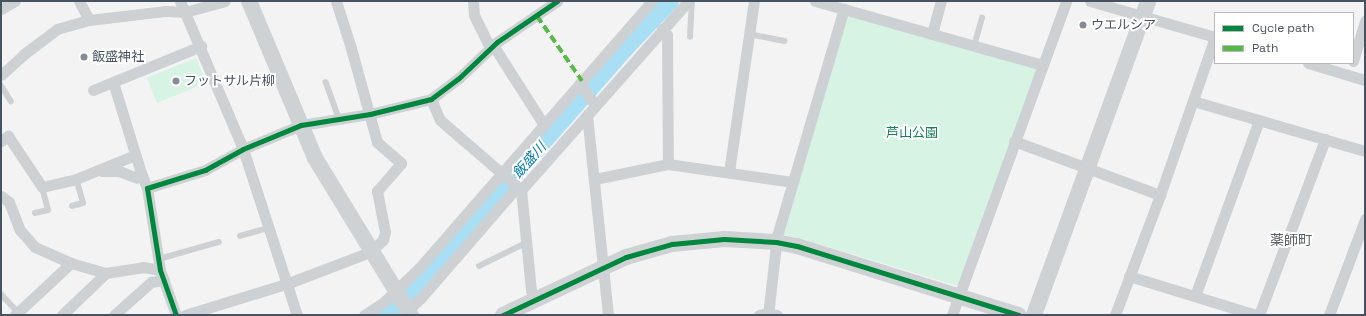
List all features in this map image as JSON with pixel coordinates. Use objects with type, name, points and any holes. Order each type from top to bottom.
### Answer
[{"type":"street","points":[[1,9],[15,1]]},
{"type":"street","points":[[79,1],[89,20]]},
{"type":"street","points":[[180,1],[201,46],[243,149],[297,315]]},
{"type":"street","points":[[1,76],[24,54],[57,29],[89,20],[166,11],[185,12],[225,1]]},
{"type":"street","points":[[249,1],[315,158],[408,311],[518,188],[587,114],[593,102],[688,1]]},
{"type":"street","points":[[185,315],[286,284],[371,251],[383,240],[385,232],[377,191],[401,163],[377,142],[336,1]]},
{"type":"street","points":[[473,1],[475,19],[544,125]]},
{"type":"street","points":[[147,188],[205,170],[243,149],[301,125],[370,114],[431,99],[459,78],[492,47],[557,1]]},
{"type":"street","points":[[364,315],[397,292],[502,175],[652,1]]},
{"type":"street","points":[[729,172],[754,1]]},
{"type":"street","points":[[815,1],[1042,65]]},
{"type":"street","points":[[932,34],[941,1]]},
{"type":"street","points":[[952,315],[1066,1]]},
{"type":"street","points":[[1090,1],[1214,37]]},
{"type":"street","points":[[1034,315],[1148,1]]},
{"type":"street","points":[[768,315],[776,242],[844,9]]},
{"type":"street","points":[[1354,59],[1365,21]]},
{"type":"street","points":[[662,29],[668,35],[668,164]]},
{"type":"street","points":[[1115,315],[1160,195],[1214,40]]},
{"type":"street","points":[[93,90],[201,46]]},
{"type":"street","points":[[1312,64],[1365,80]]},
{"type":"street","points":[[1349,74],[1352,64]]},
{"type":"street","points":[[113,82],[135,155],[147,188],[161,270],[176,315]]},
{"type":"street","points":[[581,84],[593,102]]},
{"type":"street","points":[[431,99],[440,120],[518,188],[531,290],[534,300]]},
{"type":"street","points":[[1193,101],[1365,151]]},
{"type":"street","points":[[587,114],[595,179],[608,315]]},
{"type":"street","points":[[1195,296],[1260,120]]},
{"type":"street","points":[[1,141],[8,136],[42,187],[76,179],[135,155]]},
{"type":"street","points":[[1259,315],[1325,139]]},
{"type":"street","points":[[1014,141],[1088,167],[1160,195]]},
{"type":"street","points":[[595,179],[668,164],[793,182]]},
{"type":"street","points":[[97,171],[119,171],[137,178]]},
{"type":"street","points":[[1,196],[9,202],[20,230],[27,240],[35,247],[71,263],[106,273],[143,267],[161,270]]},
{"type":"street","points":[[1329,315],[1360,244],[1365,219]]},
{"type":"street","points":[[503,315],[604,266],[644,251],[688,242],[730,239],[776,242],[812,251],[1019,315]]},
{"type":"street","points":[[16,314],[71,263]]},
{"type":"street","points":[[114,315],[151,282],[161,270]]},
{"type":"street","points":[[62,315],[106,273]]},
{"type":"street","points":[[1129,276],[1256,315]]},
{"type":"lane","points":[[690,37],[692,1]]},
{"type":"lane","points":[[974,46],[982,18]]},
{"type":"lane","points":[[749,34],[784,41]]},
{"type":"lane","points":[[326,82],[339,118]]},
{"type":"lane","points":[[1,85],[11,102]]},
{"type":"lane","points":[[72,206],[83,203],[76,179]]},
{"type":"lane","points":[[35,213],[48,210],[42,187]]},
{"type":"lane","points":[[240,236],[268,228]]},
{"type":"lane","points":[[161,270],[219,242]]},
{"type":"lane","points":[[479,266],[526,243]]},
{"type":"lane","points":[[1,294],[16,314]]},
{"type":"green space","name":"芦山公園","points":[[851,16],[1034,68],[1036,71],[958,286],[782,234],[847,18]]},
{"type":"green space","name":"フットサル片柳","points":[[196,58],[206,83],[157,103],[147,78]]},
{"type":"waterway","name":"飯盛川","points":[[385,315],[411,292],[627,46],[670,1]]},
{"type":"marked path","points":[[537,16],[582,81]]},
{"type":"cycle path","points":[[176,315],[160,270],[147,188],[205,170],[243,149],[301,125],[370,114],[431,99],[459,78],[497,42],[557,1]]},
{"type":"cycle path","points":[[503,315],[626,257],[672,244],[724,239],[776,242],[797,246],[1019,315]]},
{"type":"place","name":"ウエルシア","points":[[1083,25]]},
{"type":"place","name":"飯盛神社","points":[[84,57]]},
{"type":"place","name":"フットサル片柳","points":[[176,81]]},
{"type":"district","name":"薬師町","points":[[1291,240]]}]
